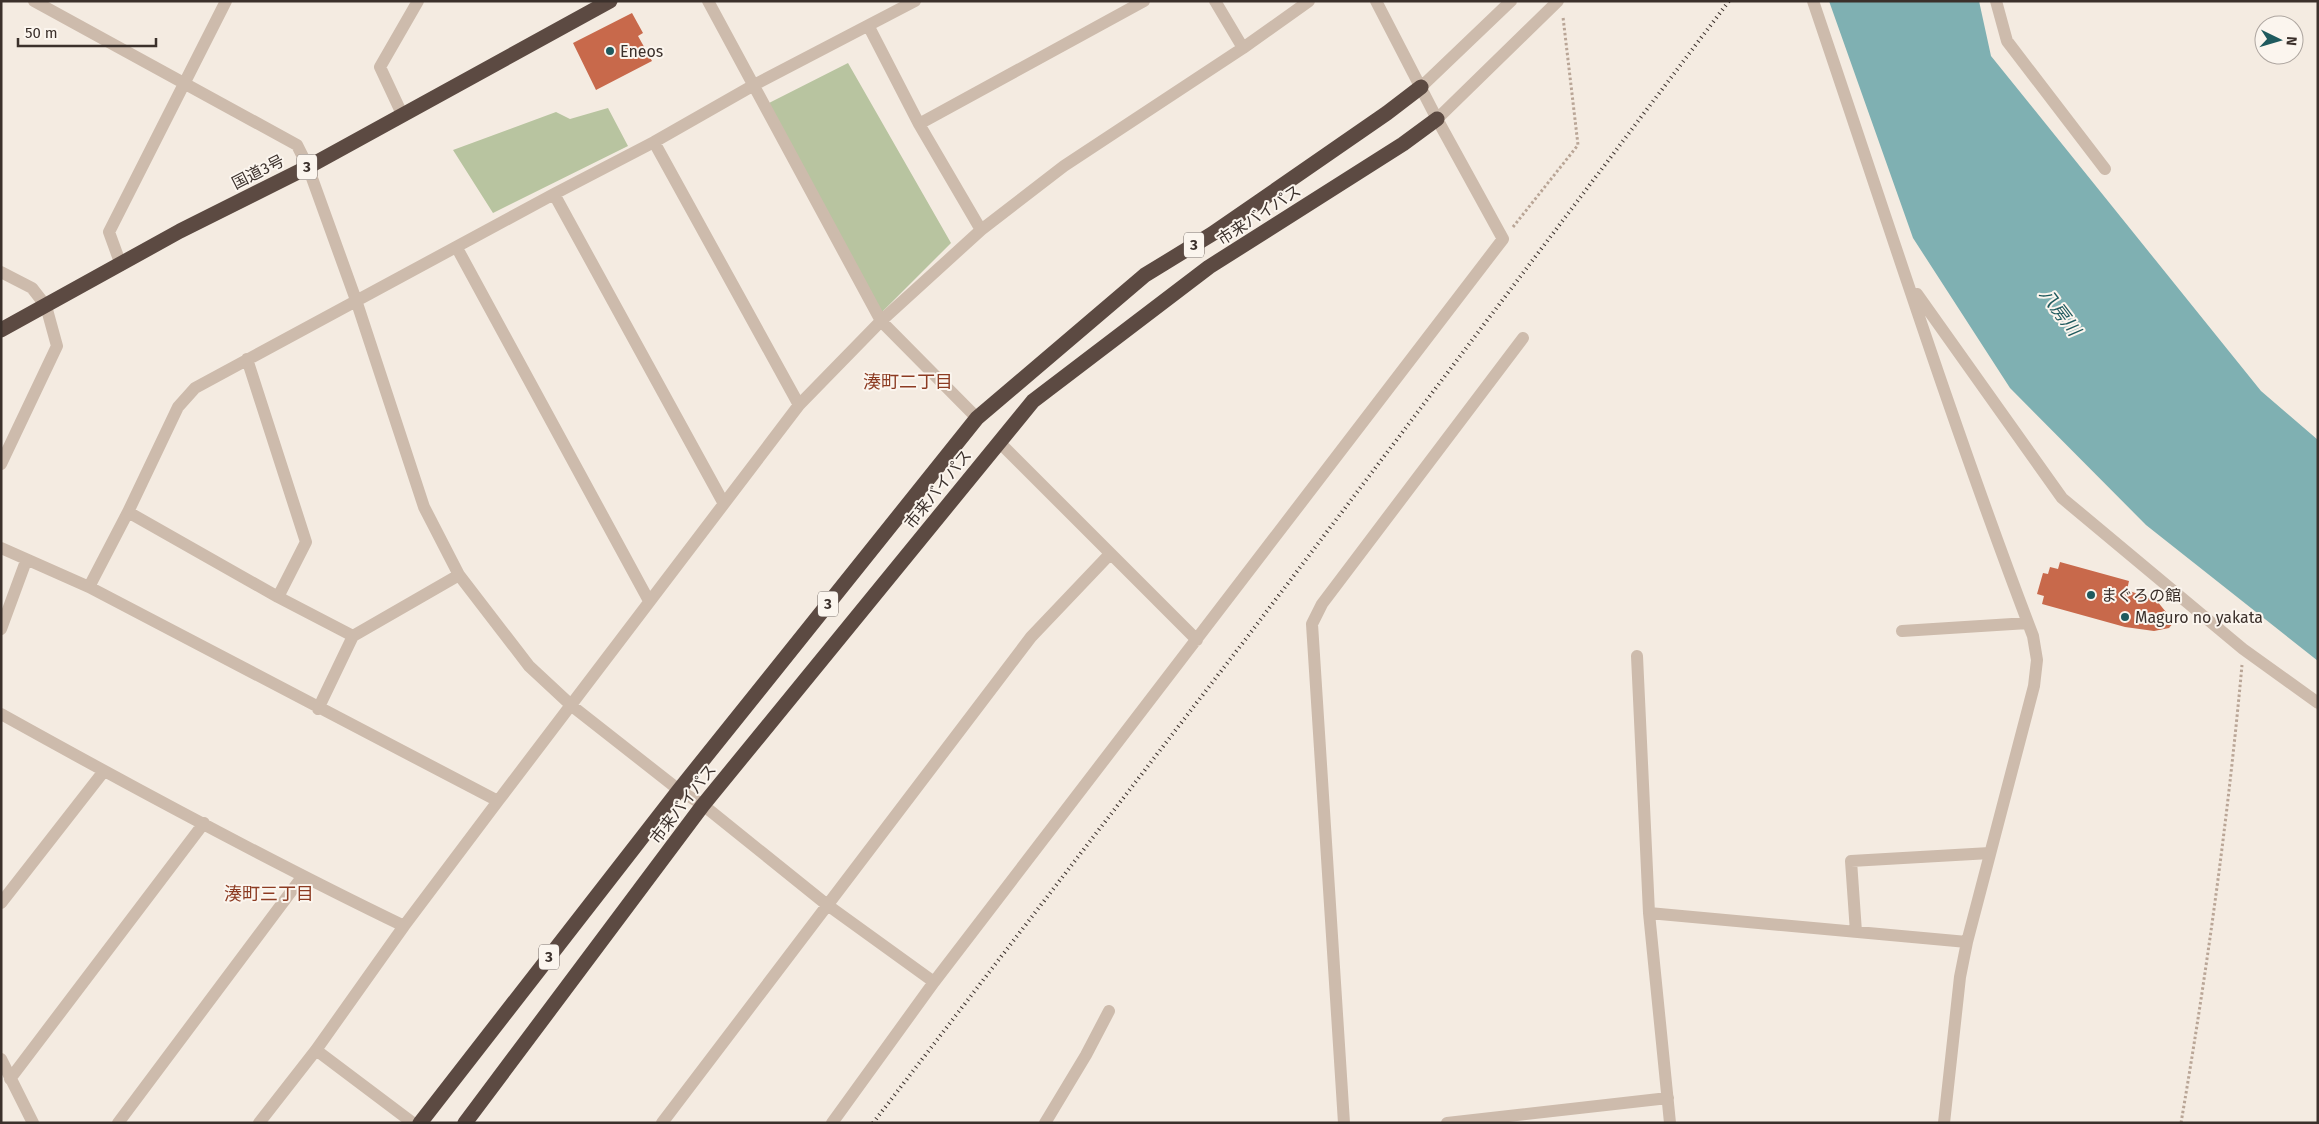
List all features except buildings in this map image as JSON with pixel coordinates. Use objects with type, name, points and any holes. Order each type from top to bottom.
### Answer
[{"type":"highway","name":"国道3号","points":[[1,330],[180,231],[308,167],[610,1]]},
{"type":"highway","name":"市来バイパス","points":[[420,1123],[679,790],[977,418],[1145,275],[1212,234],[1387,113],[1421,87]]},
{"type":"highway","name":"市来バイパス","points":[[465,1123],[703,805],[1034,401],[1210,267],[1403,144],[1437,119]]},
{"type":"street","points":[[34,1],[297,144],[308,167],[356,300],[424,507],[459,575],[529,666],[572,706],[679,790],[703,805],[826,904],[934,982]]},
{"type":"street","points":[[121,265],[109,232],[226,1]]},
{"type":"street","points":[[402,114],[380,67],[418,1]]},
{"type":"street","points":[[708,1],[880,321],[977,418]]},
{"type":"street","points":[[89,587],[128,512],[178,407],[196,388],[356,300],[654,142],[754,85],[869,27],[915,1]]},
{"type":"street","points":[[920,124],[1144,1]]},
{"type":"street","points":[[1215,1],[1243,48]]},
{"type":"street","points":[[259,1123],[316,1050],[404,926],[498,801],[572,706],[723,502],[799,405],[880,321],[981,230],[1064,166],[1243,48],[1309,1]]},
{"type":"street","points":[[832,1123],[934,982],[1503,239],[1437,119],[1376,1]]},
{"type":"street","name":"市来バイパス","points":[[1421,87],[1511,1]]},
{"type":"street","points":[[1813,1],[1910,284],[1940,382],[2033,636],[2037,660],[2034,686],[1967,942],[1960,977],[1944,1123]]},
{"type":"street","points":[[1996,1],[2007,41],[2105,169]]},
{"type":"street","name":"市来バイパス","points":[[1437,119],[1560,6]]},
{"type":"street","points":[[869,27],[920,124],[981,230]]},
{"type":"street","points":[[654,142],[799,405]]},
{"type":"street","points":[[554,194],[723,502]]},
{"type":"street","points":[[457,248],[649,601]]},
{"type":"street","points":[[1,272],[32,288],[46,306],[57,346],[1,464]]},
{"type":"street","points":[[1910,284],[2062,498],[2243,649],[2318,703]]},
{"type":"street","points":[[1344,1123],[1312,624],[1322,604],[1523,338]]},
{"type":"street","points":[[247,359],[306,542],[278,597]]},
{"type":"street","points":[[999,442],[1197,640]]},
{"type":"street","points":[[128,512],[278,597],[353,636]]},
{"type":"street","points":[[1,548],[26,561],[89,587],[498,801]]},
{"type":"street","points":[[662,1123],[826,904],[1032,637],[1110,554]]},
{"type":"street","points":[[1,629],[26,561]]},
{"type":"street","points":[[318,708],[353,636],[459,575]]},
{"type":"street","points":[[1902,631],[2028,623]]},
{"type":"street","points":[[1637,656],[1649,913],[1670,1123]]},
{"type":"street","points":[[1,714],[302,877],[404,926]]},
{"type":"street","points":[[1,903],[104,771]]},
{"type":"street","points":[[10,1079],[204,823]]},
{"type":"street","points":[[1856,932],[1851,862],[1990,853]]},
{"type":"street","points":[[118,1123],[302,877]]},
{"type":"street","points":[[1649,913],[1967,942]]},
{"type":"street","points":[[1045,1123],[1086,1055],[1109,1011]]},
{"type":"street","points":[[316,1050],[413,1123]]},
{"type":"street","points":[[1,1059],[33,1123]]},
{"type":"street","points":[[1447,1123],[1668,1098]]},
{"type":"path","points":[[1503,239],[1578,145],[1560,6]]},
{"type":"path","points":[[2181,1123],[2200,1014],[2227,815],[2243,649]]},
{"type":"green space","points":[[848,63],[951,243],[882,312],[769,103]]},
{"type":"green space","points":[[608,108],[628,146],[493,213],[453,150],[556,112],[570,119]]},
{"type":"water","name":"八房川","points":[[1829,1],[1979,1],[1991,56],[2261,391],[2318,440],[2318,661],[2146,525],[2010,388],[1913,238]]},
{"type":"railway","points":[[873,1123],[1245,640],[1729,1]]},
{"type":"place","name":"Eneos","points":[[610,51]]},
{"type":"place","name":"まぐろの館","points":[[2091,595]]},
{"type":"place","name":"Maguro no yakata","points":[[2125,617]]},
{"type":"district","name":"湊町二丁目","points":[[908,382]]},
{"type":"district","name":"湊町三丁目","points":[[269,894]]}]
